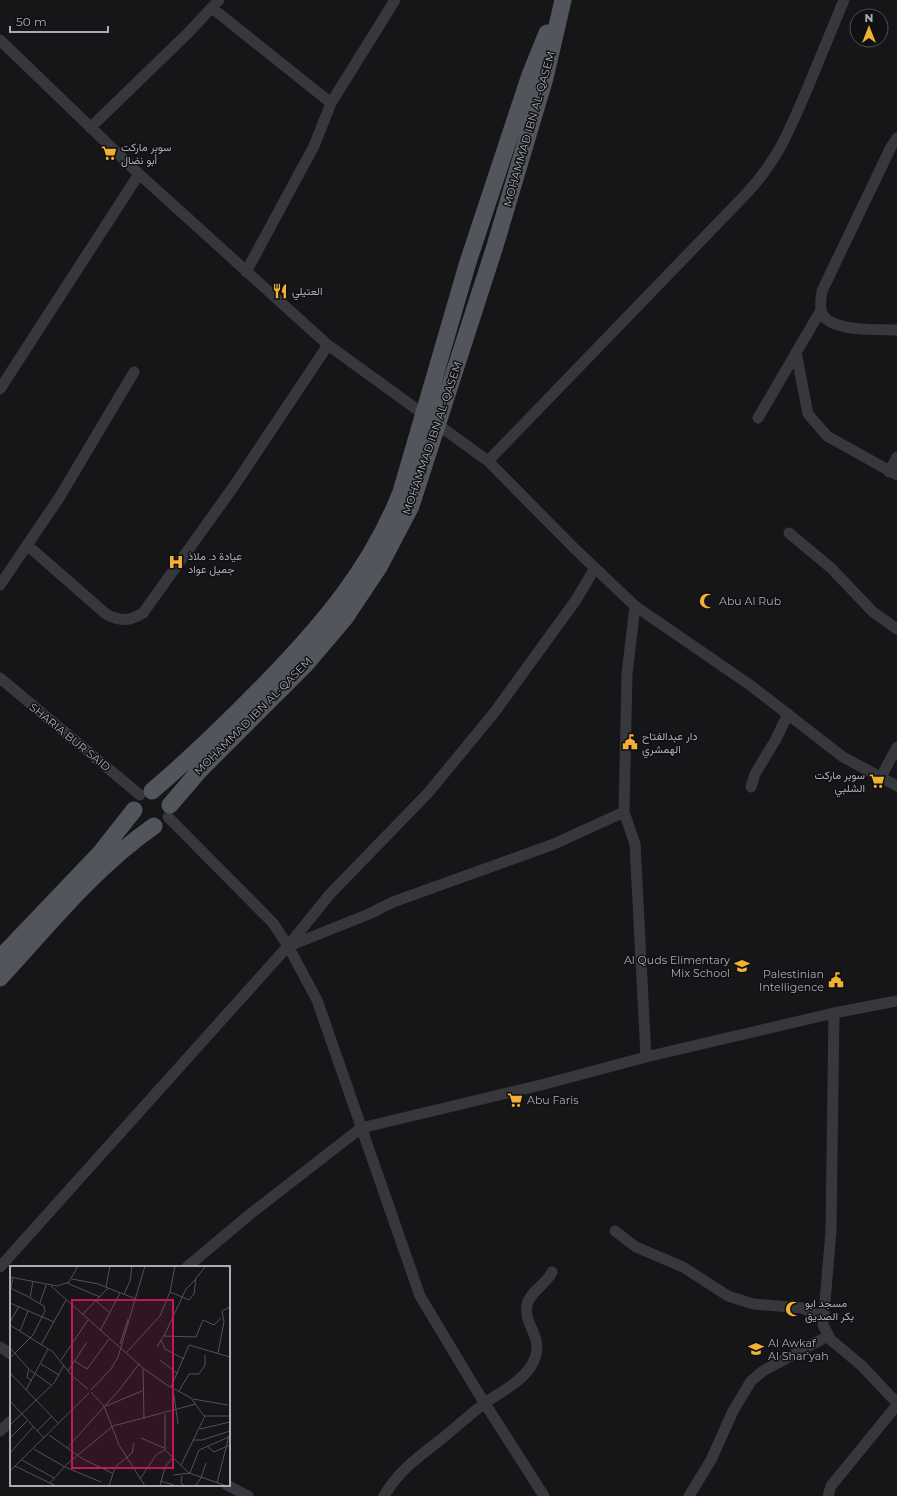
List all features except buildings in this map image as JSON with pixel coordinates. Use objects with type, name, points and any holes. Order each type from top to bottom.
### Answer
[{"type":"main road","name":"MOHAMMAD IBN AL-QASEM","points":[[0,958],[102,852],[142,799],[197,752],[241,709],[319,627],[340,601],[374,550],[401,492],[468,262],[527,82],[562,0]]},
{"type":"main road","name":"MOHAMMAD IBN AL-QASEM","points":[[169,811],[200,770],[306,664],[345,618],[378,567],[412,506],[540,93],[562,0]]},
{"type":"main road","points":[[0,978],[96,873],[132,842],[154,826],[164,822],[169,811],[163,795],[142,799],[136,816],[143,824],[154,826]]},
{"type":"street","points":[[246,272],[314,146],[331,103],[395,0]]},
{"type":"street","points":[[488,460],[746,194],[766,171],[781,149],[796,119],[844,0]]},
{"type":"street","points":[[90,128],[188,33],[215,4],[331,103]]},
{"type":"street","points":[[0,40],[139,174],[328,345],[488,460],[595,568],[635,606],[750,684],[843,757],[897,786]]},
{"type":"street","points":[[758,418],[821,310],[822,291],[891,147],[897,138]]},
{"type":"street","points":[[0,389],[139,174]]},
{"type":"street","points":[[821,310],[824,316],[836,325],[897,330]]},
{"type":"street","points":[[27,545],[106,614],[120,620],[136,618],[143,613],[234,486],[328,345]]},
{"type":"street","points":[[796,352],[808,414],[827,436],[893,474],[897,457]]},
{"type":"street","points":[[0,585],[59,498],[134,372]]},
{"type":"street","points":[[789,533],[831,568],[873,612],[897,629]]},
{"type":"street","points":[[0,1267],[288,946],[330,894],[428,794],[494,713],[576,600],[595,568]]},
{"type":"street","points":[[635,606],[626,674],[624,812],[635,844],[646,1057]]},
{"type":"street","name":"SHARIA BUR SAID","points":[[0,678],[142,799]]},
{"type":"street","points":[[752,786],[755,774],[776,740],[788,714]]},
{"type":"street","points":[[881,777],[897,747]]},
{"type":"street","points":[[169,811],[273,923],[288,946],[317,1000],[420,1296],[544,1496]]},
{"type":"street","points":[[288,946],[369,914],[393,902],[554,844],[624,812]]},
{"type":"street","points":[[188,1266],[249,1214],[361,1128],[541,1085],[646,1057],[834,1013],[897,1001]]},
{"type":"street","points":[[828,1496],[831,1486],[897,1404],[861,1365],[835,1344],[828,1336],[823,1317],[831,1231],[834,1013]]},
{"type":"street","points":[[615,1231],[636,1247],[683,1268],[728,1296],[753,1304],[802,1308],[823,1317]]},
{"type":"street","points":[[384,1496],[406,1467],[485,1403],[519,1378],[531,1366],[537,1345],[528,1317],[527,1305],[530,1297],[546,1281],[552,1272]]},
{"type":"street","points":[[689,1496],[711,1460],[733,1411],[751,1381],[763,1371],[828,1336]]},
{"type":"street","points":[[0,1347],[10,1353]]},
{"type":"street","points":[[0,1431],[10,1422]]},
{"type":"street","points":[[229,1486],[248,1496]]},
{"type":"place","name":"سوبر ماركت أبو نضال","points":[[109,153]]},
{"type":"place","name":"العتيلي","points":[[280,291]]},
{"type":"place","name":"عيادة د. ملاذ جميل عواد","points":[[176,562]]},
{"type":"place","name":"Abu Al Rub","points":[[707,601]]},
{"type":"place","name":"دار عبدالفتاح الهمشري","points":[[630,742]]},
{"type":"place","name":"سوبر ماركت الشلبي","points":[[877,781]]},
{"type":"place","name":"Al Quds Elimentary Mix School","points":[[742,966]]},
{"type":"place","name":"Palestinian Intelligence","points":[[836,980]]},
{"type":"place","name":"Abu Faris","points":[[515,1100]]},
{"type":"place","name":"مسجد ابو بكر الصديق","points":[[793,1309]]},
{"type":"place","name":"Al Awkaf Al Shar'yah","points":[[756,1349]]}]
